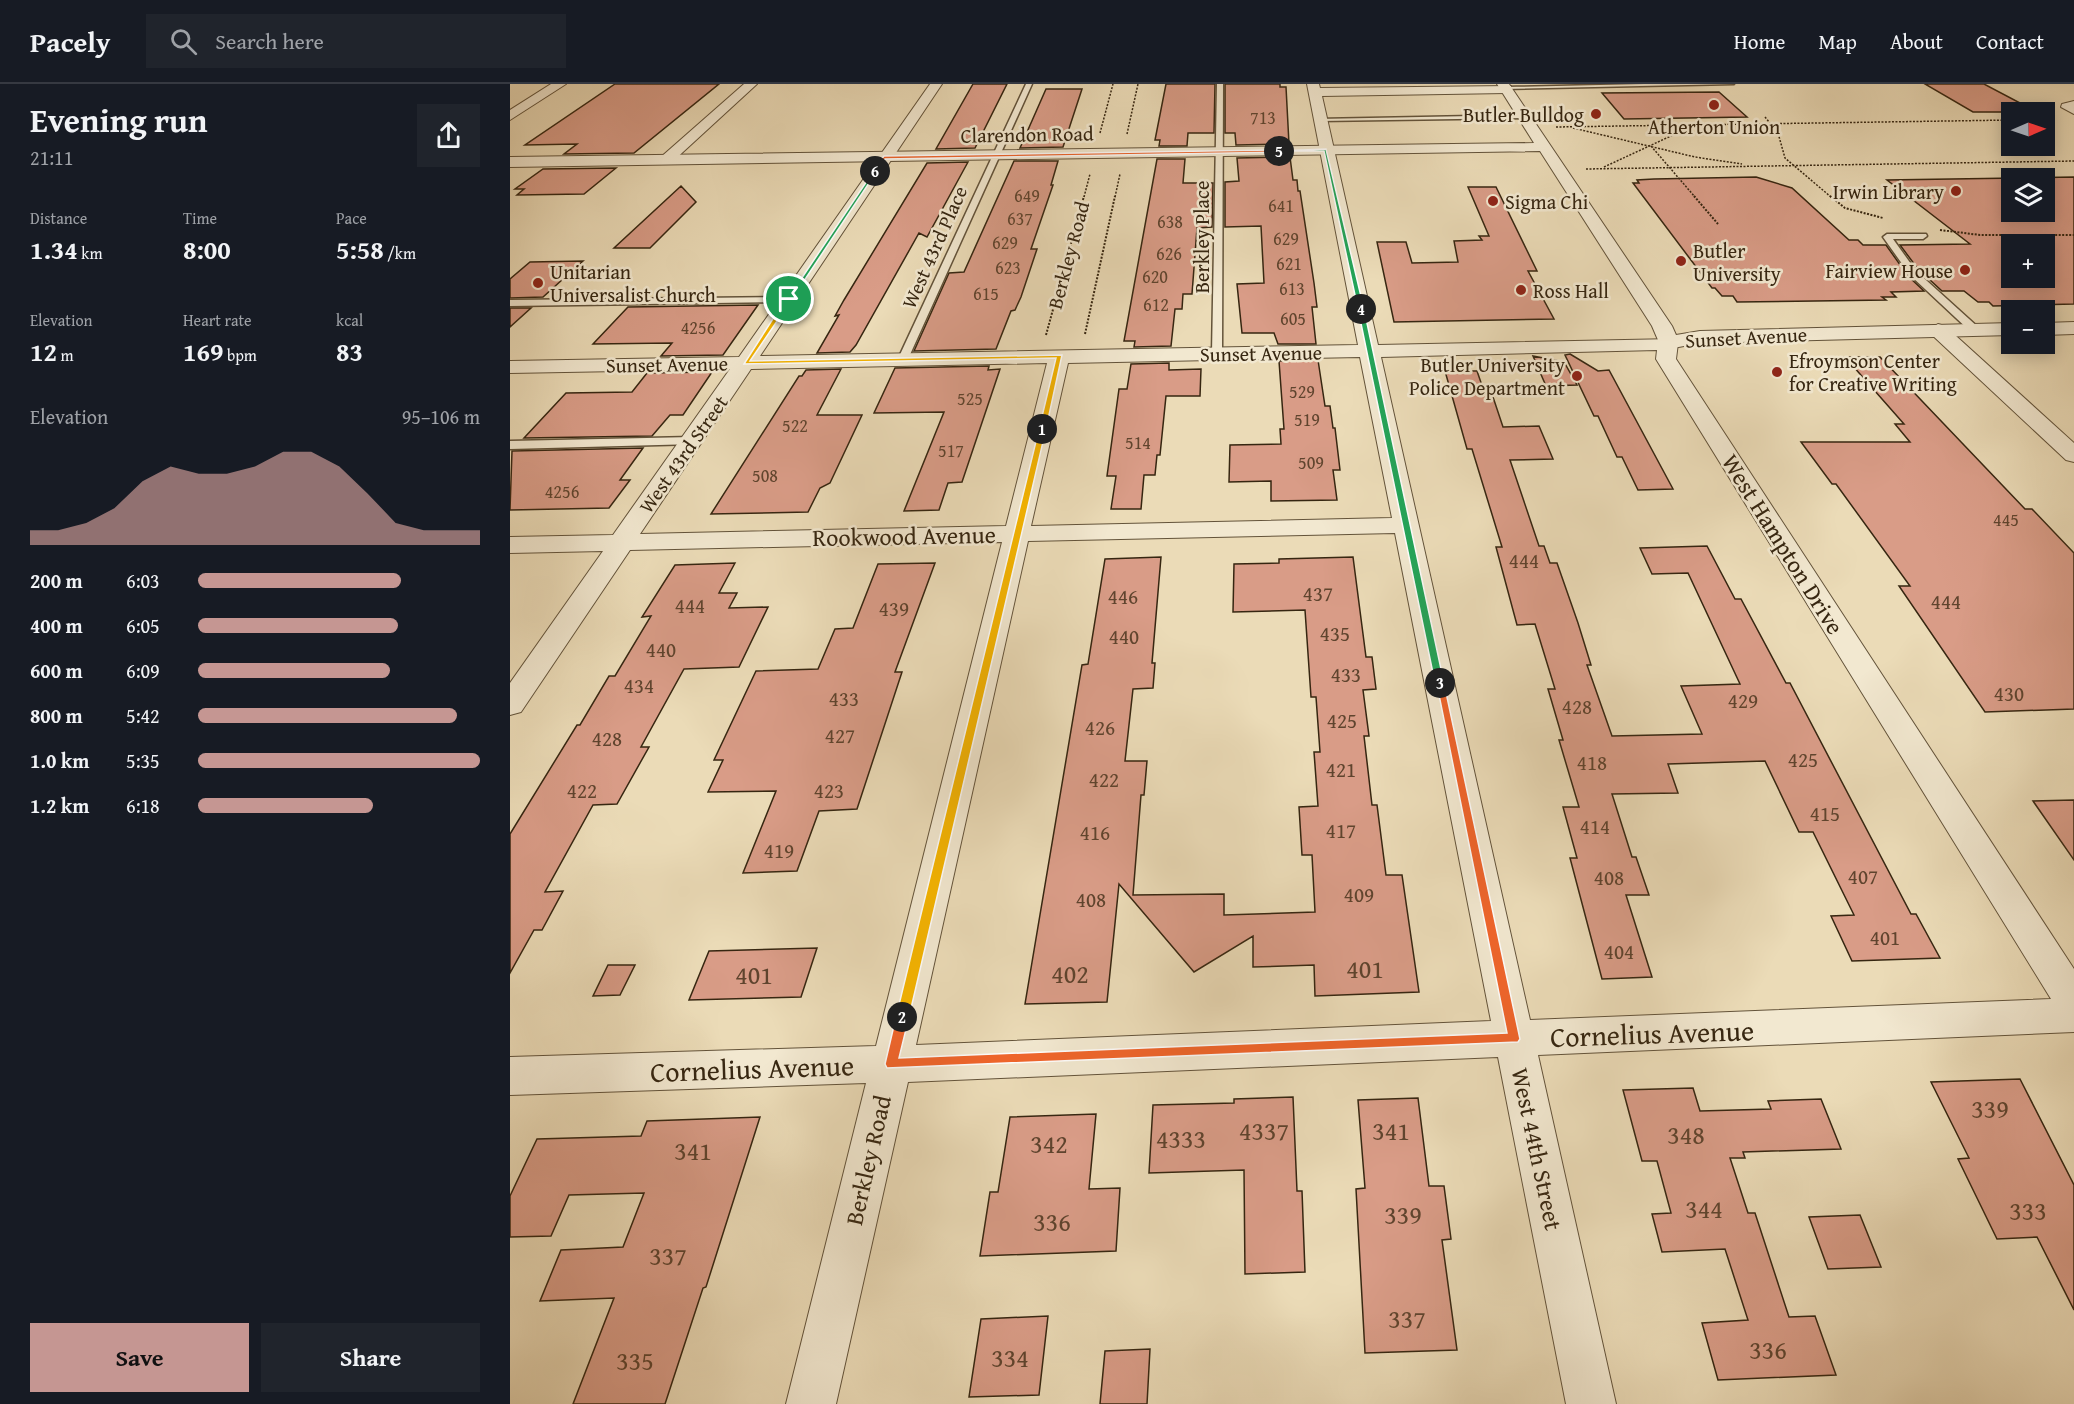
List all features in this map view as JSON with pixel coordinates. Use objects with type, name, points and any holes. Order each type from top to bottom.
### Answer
[{"type":"street","points":[[513,112],[560,84]]},
{"type":"street","points":[[666,160],[751,84]]},
{"type":"street","name":"West 43rd Street","points":[[510,705],[936,84]]},
{"type":"street","points":[[1316,98],[1505,87]]},
{"type":"street","name":"West Hampton Drive","points":[[1505,87],[1662,326],[1668,342],[1666,359],[2074,1002]]},
{"type":"street","name":"West 44th Street","points":[[1316,98],[1591,1404]]},
{"type":"street","points":[[2074,105],[2067,106],[2074,110]]},
{"type":"street","name":"Clarendon Road","points":[[510,162],[1544,147]]},
{"type":"street","points":[[1637,288],[1686,316],[1729,327],[1788,334]]},
{"type":"street","points":[[2055,329],[2074,328]]},
{"type":"street","name":"Sunset Avenue","points":[[510,367],[903,359],[1064,342],[1217,353],[1370,351],[1624,346],[1668,342],[1692,337],[2001,329]]},
{"type":"street","points":[[1938,330],[2074,455]]},
{"type":"street","name":"Berkley Road","points":[[811,1404],[1064,342]]},
{"type":"street","name":"Rookwood Avenue","points":[[510,545],[1407,525]]},
{"type":"street","name":"Cornelius Avenue","points":[[510,1076],[891,1064],[2074,1015]]},
{"type":"lane","name":"West 43rd Place","points":[[903,359],[1029,84]]},
{"type":"lane","name":"Berkley Place","points":[[1217,353],[1217,152],[1220,84]]},
{"type":"lane","points":[[1505,87],[1731,84]]},
{"type":"lane","points":[[1316,98],[1525,117]]},
{"type":"lane","points":[[1923,236],[1887,237],[1913,273],[1975,330]]},
{"type":"lane","points":[[510,303],[789,299]]},
{"type":"lane","points":[[510,445],[692,441]]},
{"type":"path","points":[[1099,136],[1113,84]]},
{"type":"path","points":[[1127,136],[1138,84]]},
{"type":"path","points":[[1765,117],[1772,123],[1781,140],[1785,158],[1792,166],[1806,174]]},
{"type":"path","points":[[1546,127],[2001,120]]},
{"type":"path","points":[[1600,168],[1673,135],[1709,124]]},
{"type":"path","points":[[1567,126],[1718,161],[1760,166]]},
{"type":"path","points":[[1651,146],[1718,224]]},
{"type":"path","points":[[1560,169],[2074,162]]},
{"type":"path","name":"Berkley Road","points":[[1064,342],[1122,163]]},
{"type":"path","name":"Berkley Road","points":[[1064,342],[1092,164]]},
{"type":"building","points":[[615,84],[719,84],[634,153],[564,154],[577,144],[525,145]]},
{"type":"building","points":[[973,84],[1007,84],[975,148],[936,149]]},
{"type":"building","points":[[1166,84],[1215,84],[1214,133],[1188,133],[1187,146],[1159,146],[1160,140],[1155,140]]},
{"type":"building","points":[[1225,84],[1280,84],[1280,87],[1286,87],[1289,144],[1236,145],[1235,133],[1225,133]]},
{"type":"building","points":[[1925,84],[1984,84],[2018,102],[2001,102],[2001,112],[1973,112]]},
{"type":"building","points":[[1046,89],[1082,89],[1063,147],[1020,148]]},
{"type":"building","name":"Atherton Union","points":[[1719,92],[1747,117],[1624,119],[1602,93]]},
{"type":"building","points":[[1290,157],[1293,180],[1297,180],[1298,191],[1300,191],[1314,283],[1317,307],[1312,307],[1316,344],[1278,344],[1274,333],[1242,333],[1237,284],[1264,283],[1261,226],[1225,227],[1225,182],[1239,181],[1237,158]]},
{"type":"building","points":[[1157,159],[1185,159],[1183,183],[1213,183],[1212,227],[1197,228],[1192,294],[1183,294],[1182,309],[1175,309],[1171,346],[1134,347],[1135,341],[1124,341]]},
{"type":"building","points":[[1014,161],[1058,161],[1051,185],[1053,185],[1031,249],[1037,249],[1021,297],[1015,310],[1011,311],[996,349],[914,351],[949,273],[964,272]]},
{"type":"building","points":[[968,162],[927,237],[919,233],[856,345],[850,352],[817,353],[839,315],[835,316],[844,300],[927,163]]},
{"type":"building","points":[[616,168],[584,194],[517,195],[524,189],[515,189],[543,169]]},
{"type":"building","points":[[1756,177],[1792,188],[1849,240],[1858,240],[1863,245],[1886,245],[1908,276],[1924,291],[1891,292],[1896,297],[1882,297],[1886,300],[1737,302],[1733,296],[1722,296],[1715,288],[1712,288],[1633,183],[1639,183],[1637,180],[1654,179]]},
{"type":"building","points":[[2055,177],[2074,177],[2074,304],[2055,304],[2055,300],[2001,300],[2001,306],[1993,306],[1989,302],[1978,302],[1964,291],[1942,291],[1918,269],[1900,245],[1970,244],[1887,180],[2001,178],[2001,222],[2055,222]]},
{"type":"building","points":[[681,186],[696,202],[650,248],[614,248]]},
{"type":"building","name":"Ross Hall","points":[[1468,187],[1496,187],[1537,271],[1528,271],[1554,319],[1394,322],[1377,242],[1406,242],[1412,263],[1458,262],[1454,241],[1482,240],[1479,236],[1489,236]]},
{"type":"building","name":"Unitarian Universalist Church","points":[[583,261],[543,297],[510,298],[510,279],[530,262]]},
{"type":"building","points":[[758,305],[723,355],[661,356],[672,343],[593,344],[628,307]]},
{"type":"building","points":[[510,308],[531,308],[510,327]]},
{"type":"building","points":[[1570,354],[1598,371],[1609,370],[1673,489],[1638,490],[1622,457],[1617,457],[1598,416],[1594,416],[1565,355]]},
{"type":"building","points":[[1533,356],[1564,362],[1577,385],[1546,386]]},
{"type":"building","points":[[1845,357],[1880,357],[2025,509],[2032,509],[2074,553],[2074,709],[1985,712],[1899,586],[1910,586],[1836,484],[1832,484],[1801,442],[1910,442],[1895,424],[1904,424]]},
{"type":"building","points":[[1318,360],[1325,406],[1330,406],[1333,428],[1335,428],[1340,470],[1333,470],[1337,500],[1271,501],[1271,481],[1229,482],[1230,445],[1281,444],[1280,429],[1284,429],[1279,361]]},
{"type":"building","points":[[1169,363],[1169,370],[1201,369],[1200,396],[1166,396],[1160,455],[1157,455],[1155,475],[1144,475],[1141,509],[1111,509],[1116,476],[1107,476],[1119,389],[1127,389],[1131,364]]},
{"type":"building","points":[[989,366],[988,370],[1000,369],[962,482],[948,483],[939,510],[904,511],[944,412],[874,413],[895,368]]},
{"type":"building","points":[[841,369],[817,415],[862,415],[830,483],[820,488],[808,512],[711,514],[799,376],[802,376],[806,370]]},
{"type":"building","points":[[1445,371],[1477,371],[1486,397],[1493,397],[1503,427],[1539,426],[1553,459],[1510,460],[1539,546],[1544,546],[1550,563],[1557,563],[1591,665],[1587,665],[1612,736],[1702,734],[1681,686],[1740,684],[1688,573],[1652,574],[1640,548],[1707,546],[1735,599],[1741,599],[1786,683],[1790,683],[1911,914],[1916,914],[1940,958],[1852,961],[1831,916],[1854,915],[1813,832],[1799,832],[1765,761],[1668,764],[1678,793],[1612,794],[1632,857],[1636,857],[1649,895],[1626,895],[1652,977],[1602,979],[1570,858],[1577,858],[1563,807],[1579,807],[1559,740],[1563,740],[1548,689],[1555,689],[1535,624],[1517,625],[1496,547],[1502,547],[1472,449],[1467,449]]},
{"type":"building","points":[[712,372],[683,415],[670,415],[652,436],[524,438],[566,393],[632,392],[647,373]]},
{"type":"building","points":[[643,448],[620,480],[630,480],[609,508],[510,510],[512,451]]},
{"type":"building","points":[[1161,557],[1152,663],[1155,663],[1153,688],[1133,689],[1125,761],[1147,761],[1144,795],[1141,795],[1133,895],[1224,894],[1224,915],[1315,912],[1312,855],[1302,855],[1299,807],[1318,806],[1314,752],[1320,752],[1316,697],[1311,697],[1305,610],[1233,612],[1234,564],[1279,563],[1279,559],[1353,557],[1366,657],[1372,657],[1376,689],[1363,690],[1369,736],[1364,736],[1372,805],[1377,805],[1386,875],[1402,875],[1419,992],[1315,996],[1314,965],[1253,967],[1253,936],[1194,972],[1119,884],[1107,1002],[1025,1004],[1082,665],[1088,664],[1105,559]]},
{"type":"building","points":[[735,563],[719,593],[737,593],[729,608],[768,607],[739,667],[684,669],[641,747],[649,747],[617,804],[593,805],[545,892],[563,891],[542,930],[534,930],[510,973],[510,834],[609,676],[615,676],[651,616],[642,617],[675,565]]},
{"type":"building","points":[[935,563],[895,672],[902,672],[857,809],[819,811],[797,871],[743,873],[776,791],[708,792],[723,760],[714,760],[756,671],[818,669],[835,629],[853,628],[878,564]]},
{"type":"building","points":[[2074,800],[2074,860],[2033,801]]},
{"type":"building","points":[[817,948],[801,997],[689,1000],[709,951]]},
{"type":"building","points":[[608,965],[635,965],[620,995],[593,996]]},
{"type":"building","points":[[2020,1079],[2074,1185],[2074,1310],[2037,1237],[1997,1239],[1958,1159],[1969,1158],[1931,1082]]},
{"type":"building","points":[[1693,1088],[1700,1111],[1771,1109],[1768,1101],[1821,1099],[1841,1149],[1743,1152],[1745,1158],[1730,1158],[1748,1213],[1755,1213],[1789,1317],[1815,1316],[1836,1375],[1718,1380],[1702,1323],[1748,1320],[1725,1249],[1662,1252],[1652,1214],[1671,1213],[1657,1161],[1642,1161],[1623,1090]]},
{"type":"building","points":[[1293,1097],[1297,1191],[1302,1191],[1305,1272],[1245,1274],[1244,1170],[1149,1173],[1153,1105],[1234,1103],[1234,1099]]},
{"type":"building","points":[[1418,1098],[1429,1186],[1444,1186],[1451,1239],[1442,1240],[1457,1350],[1365,1353],[1356,1189],[1365,1188],[1358,1100]]},
{"type":"building","points":[[1096,1114],[1089,1189],[1120,1188],[1116,1251],[980,1256],[990,1192],[998,1192],[1010,1117]]},
{"type":"building","points":[[760,1117],[706,1287],[703,1288],[665,1404],[573,1404],[614,1298],[540,1301],[561,1250],[623,1247],[644,1193],[569,1195],[551,1236],[510,1237],[510,1196],[537,1139],[641,1136],[647,1121]]},
{"type":"building","points":[[1860,1215],[1881,1267],[1828,1269],[1809,1217]]},
{"type":"building","points":[[1048,1316],[1039,1395],[969,1397],[981,1319]]},
{"type":"building","points":[[1150,1349],[1147,1404],[1100,1404],[1105,1351]]},
{"type":"place","name":"Atherton Union","points":[[1714,105]]},
{"type":"place","name":"Butler Bulldog","points":[[1596,114]]},
{"type":"place","name":"Irwin Library","points":[[1956,191]]},
{"type":"place","name":"Sigma Chi","points":[[1493,201]]},
{"type":"place","name":"Butler University","points":[[1681,261]]},
{"type":"place","name":"Fairview House","points":[[1965,270]]},
{"type":"place","name":"Unitarian Universalist Church","points":[[538,283]]},
{"type":"place","name":"Ross Hall","points":[[1521,290]]},
{"type":"place","name":"Efroymson Center for Creative Writing","points":[[1777,372]]},
{"type":"place","name":"Butler University Police Department","points":[[1577,376]]},
{"type":"route","points":[[1326,150],[1514,1039],[891,1064],[1059,357],[746,363],[789,299],[884,157],[1326,150]]}]
